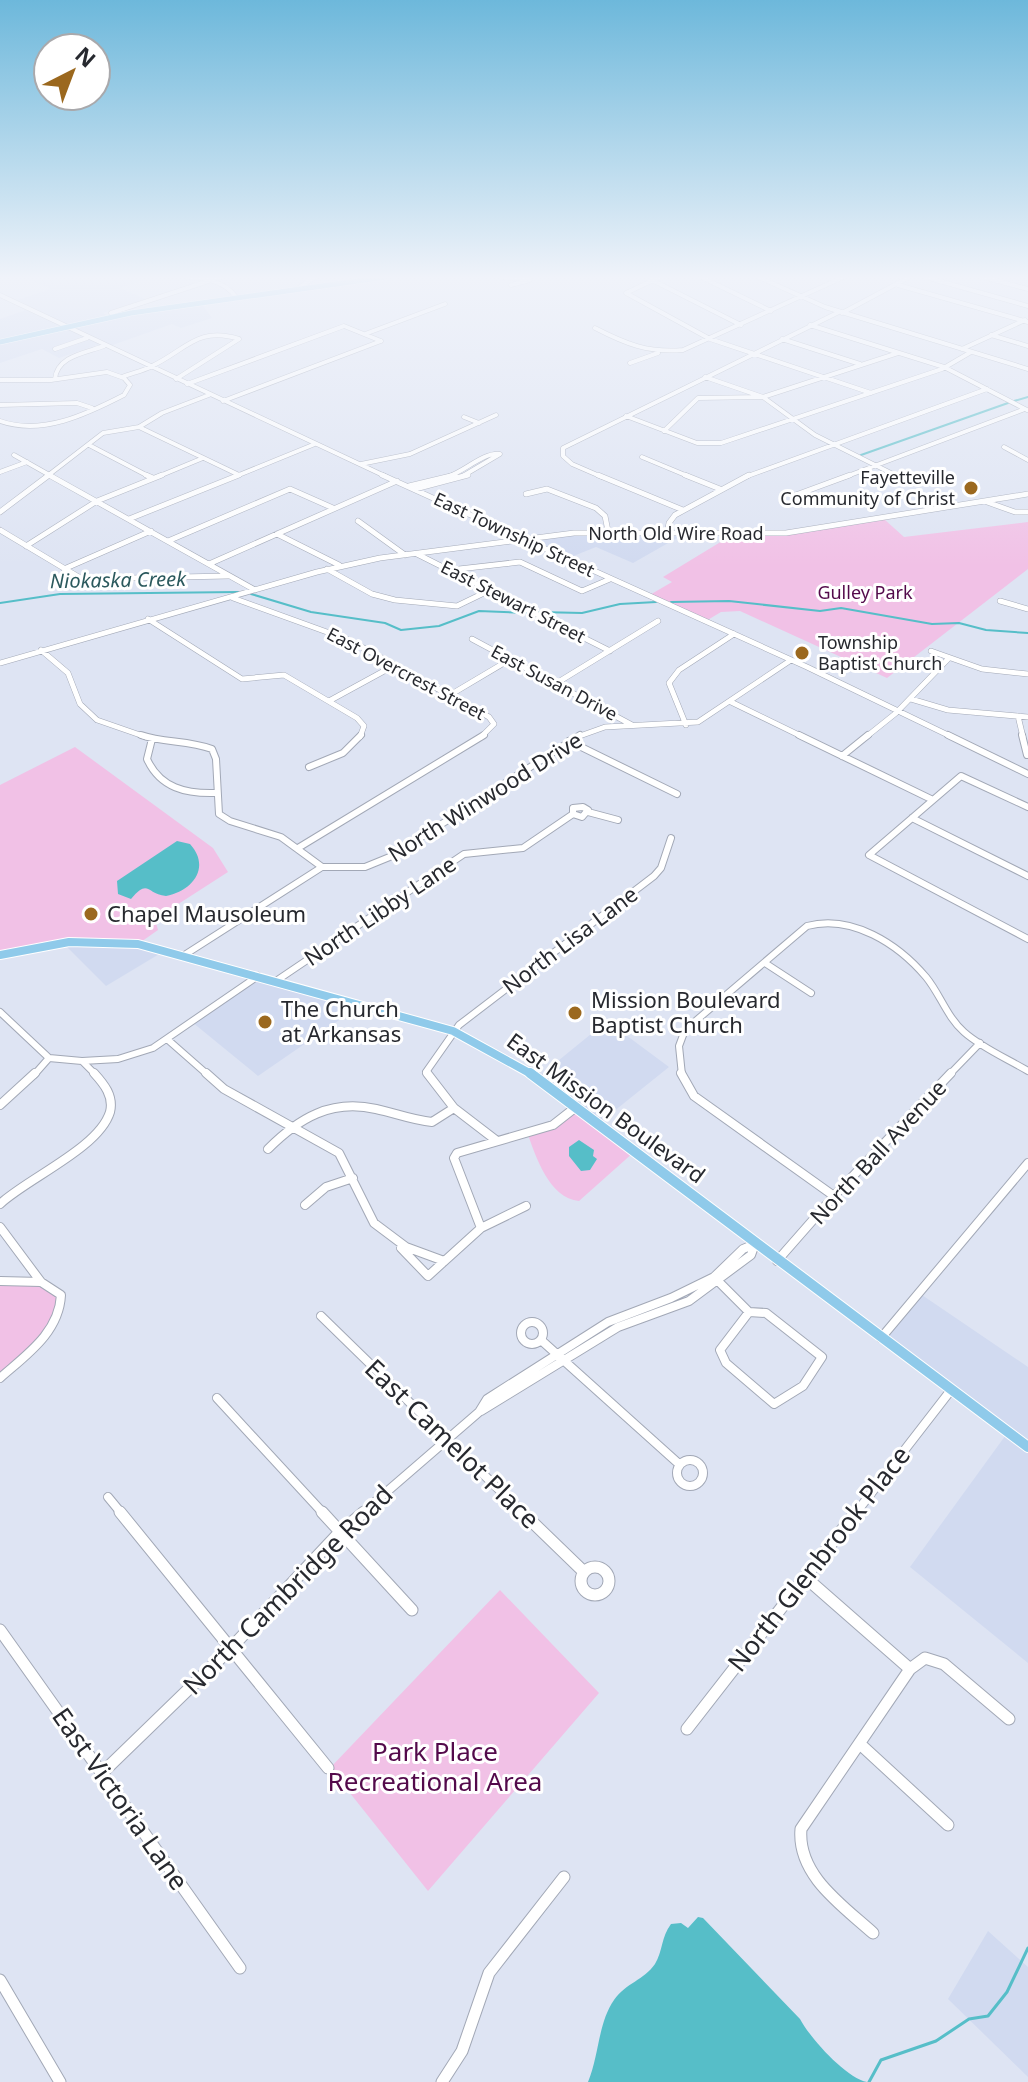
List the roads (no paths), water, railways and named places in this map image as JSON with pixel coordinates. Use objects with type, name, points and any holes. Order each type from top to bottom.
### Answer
[{"type":"main road","name":"East Mission Boulevard","points":[[0,955],[44,945],[95,940],[138,944],[186,954],[453,1031],[510,1059],[1028,1447]]},
{"type":"street","points":[[55,379],[56,372]]},
{"type":"street","points":[[0,380],[55,379],[94,372]]},
{"type":"street","points":[[96,372],[122,377],[136,372]]},
{"type":"street","name":"East Township Street","points":[[161,372],[791,660],[1028,774]]},
{"type":"street","points":[[176,379],[187,372]]},
{"type":"street","points":[[187,384],[219,372]]},
{"type":"street","points":[[223,401],[299,372]]},
{"type":"street","points":[[683,510],[572,464],[563,456],[566,445],[715,372]]},
{"type":"street","points":[[810,372],[871,393]]},
{"type":"street","points":[[664,431],[698,398],[763,397],[839,372]]},
{"type":"street","points":[[626,416],[704,444],[721,443],[930,372]]},
{"type":"street","points":[[954,372],[1026,410]]},
{"type":"street","points":[[0,421],[15,426],[37,426],[92,408],[124,395],[130,385],[122,377]]},
{"type":"street","points":[[705,377],[763,397],[833,444],[902,478]]},
{"type":"street","points":[[667,534],[670,520],[683,510],[752,473],[987,389]]},
{"type":"street","points":[[0,512],[111,429],[139,427],[162,413],[209,395]]},
{"type":"street","points":[[0,405],[77,403],[92,408]]},
{"type":"street","points":[[793,496],[1026,410]]},
{"type":"street","points":[[361,464],[410,454],[496,415]]},
{"type":"street","points":[[464,417],[479,423]]},
{"type":"street","points":[[139,427],[237,474]]},
{"type":"street","points":[[129,519],[315,444]]},
{"type":"street","points":[[89,445],[153,478]]},
{"type":"street","points":[[1004,447],[1028,460]]},
{"type":"street","points":[[492,453],[500,454],[464,476],[412,488],[461,473],[492,453]]},
{"type":"street","points":[[14,455],[255,590]]},
{"type":"street","points":[[642,457],[720,489]]},
{"type":"street","points":[[26,546],[97,501],[203,458]]},
{"type":"street","points":[[0,472],[27,462]]},
{"type":"street","points":[[209,564],[397,481]]},
{"type":"street","points":[[168,541],[290,489],[333,508]]},
{"type":"street","points":[[526,494],[547,489],[596,508],[604,513],[608,531]]},
{"type":"street","name":"North Old Wire Road","points":[[0,663],[327,569],[415,553],[608,531],[786,533],[1028,494]]},
{"type":"street","points":[[985,501],[1015,512],[1028,512]]},
{"type":"street","points":[[358,521],[405,555]]},
{"type":"street","points":[[0,530],[76,577],[89,580],[231,576]]},
{"type":"street","points":[[496,543],[509,537],[505,530]]},
{"type":"street","points":[[64,569],[151,531]]},
{"type":"street","points":[[277,534],[341,566]]},
{"type":"street","name":"East Stewart Street","points":[[415,553],[610,651]]},
{"type":"street","points":[[448,570],[520,562],[582,591],[610,579]]},
{"type":"street","points":[[327,569],[372,594],[395,600],[457,606],[488,591]]},
{"type":"street","name":"East Overcrest Street","points":[[231,597],[335,633],[489,717],[494,724],[493,728],[298,848]]},
{"type":"street","points":[[1000,601],[1028,609]]},
{"type":"street","points":[[148,619],[242,679],[248,681],[275,673],[284,675],[357,718],[364,726],[364,734],[358,742],[319,765],[309,767]]},
{"type":"street","points":[[555,684],[658,621]]},
{"type":"street","points":[[686,725],[669,683],[679,670],[734,634]]},
{"type":"street","name":"East Susan Drive","points":[[472,639],[636,727]]},
{"type":"street","points":[[41,650],[68,673],[80,704],[91,717],[152,739],[191,741],[212,749],[216,759],[217,810],[222,816],[274,833],[322,867],[186,954]]},
{"type":"street","points":[[931,651],[989,671],[1028,674]]},
{"type":"street","points":[[842,756],[896,713],[949,658]]},
{"type":"street","points":[[450,695],[509,660]]},
{"type":"street","name":"North Winwood Drive","points":[[322,867],[355,868],[378,864],[569,741],[605,727],[686,725],[705,720],[791,660]]},
{"type":"street","points":[[329,701],[395,665]]},
{"type":"street","points":[[911,699],[948,710],[1028,717]]},
{"type":"street","points":[[731,702],[933,800]]},
{"type":"street","points":[[1018,716],[1027,755]]},
{"type":"street","points":[[152,739],[147,759],[159,779],[192,794],[216,793]]},
{"type":"street","points":[[569,741],[677,794]]},
{"type":"street","points":[[1028,807],[961,776],[869,855],[1028,939]]},
{"type":"street","name":"North Libby Lane","points":[[276,981],[464,854],[523,848],[573,814],[582,817],[588,812],[618,820]]},
{"type":"street","points":[[912,818],[1028,876]]},
{"type":"street","name":"North Lisa Lane","points":[[454,1108],[426,1072],[453,1031],[654,876],[661,868],[671,838]]},
{"type":"street","points":[[834,1196],[694,1096],[685,1085],[678,1050],[681,1036],[811,923],[822,922],[869,932],[888,941],[926,977],[957,1025],[980,1043],[1028,1071]]},
{"type":"street","points":[[765,963],[811,993]]},
{"type":"street","points":[[0,1012],[49,1058],[82,1061],[128,1057],[167,1039],[258,976]]},
{"type":"street","points":[[167,1039],[224,1089],[339,1153],[365,1210],[400,1246],[410,1252],[444,1261]]},
{"type":"street","name":"North Ball Avenue","points":[[777,1261],[834,1196],[980,1043]]},
{"type":"street","points":[[0,1105],[21,1089],[49,1058]]},
{"type":"street","points":[[0,1204],[9,1194],[87,1141],[108,1121],[112,1109],[105,1084],[82,1061]]},
{"type":"street","points":[[268,1149],[291,1125],[321,1108],[365,1107],[432,1122],[454,1108],[497,1141]]},
{"type":"street","points":[[481,1228],[455,1155],[461,1150],[553,1125],[576,1107]]},
{"type":"street","points":[[881,1338],[1028,1163]]},
{"type":"street","points":[[305,1205],[326,1187],[353,1178]]},
{"type":"street","points":[[400,1246],[405,1255],[428,1276],[481,1228],[526,1206]]},
{"type":"street","points":[[0,1227],[41,1282],[61,1295],[63,1307],[48,1331],[0,1378]]},
{"type":"street","name":"North Cambridge Road","points":[[101,1774],[231,1648],[339,1533],[479,1412],[493,1406],[561,1356],[630,1321],[689,1301],[751,1255],[755,1244]]},
{"type":"street","points":[[716,1280],[749,1312],[766,1313],[822,1357],[817,1370],[790,1399],[774,1404],[726,1363],[720,1350],[749,1312]]},
{"type":"street","points":[[0,1281],[41,1282]]},
{"type":"street","name":"East Camelot Place","points":[[321,1316],[584,1572]]},
{"type":"street","points":[[541,1340],[679,1464]]},
{"type":"street","name":"North Glenbrook Place","points":[[687,1729],[951,1390]]},
{"type":"street","points":[[217,1398],[412,1610]]},
{"type":"street","points":[[108,1497],[328,1768]]},
{"type":"street","points":[[805,1577],[910,1669]]},
{"type":"street","name":"East Victoria Lane","points":[[0,1630],[240,1968]]},
{"type":"street","points":[[873,1933],[807,1868],[799,1849],[801,1829],[910,1669],[925,1658],[944,1664],[1009,1719]]},
{"type":"street","points":[[860,1744],[948,1825]]},
{"type":"street","points":[[442,2082],[462,2051],[489,1973],[564,1877]]},
{"type":"street","points":[[0,1980],[60,2082]]},
{"type":"water","points":[[177,841],[190,844],[199,861],[199,869],[191,883],[166,896],[145,888],[131,899],[118,894],[117,881]]},
{"type":"water","points":[[579,1140],[594,1150],[593,1156],[597,1159],[590,1170],[581,1171],[569,1156],[569,1147]]},
{"type":"water","points":[[698,1917],[703,1918],[800,2019],[829,2056],[849,2073],[867,2082],[588,2082],[605,2019],[614,2000],[655,1964],[671,1924],[681,1923],[688,1928]]},
{"type":"waterway","points":[[1014,401],[1028,397]]},
{"type":"waterway","points":[[861,455],[1008,403]]},
{"type":"waterway","name":"Niokaska Creek","points":[[0,603],[60,594],[238,592]]},
{"type":"waterway","name":"Niokaska Creek","points":[[251,594],[311,612],[385,623],[401,630],[439,626],[479,611],[529,613]]},
{"type":"waterway","name":"Niokaska Creek","points":[[671,602],[729,601],[820,611],[841,608],[932,624],[959,623],[986,630],[1028,633]]},
{"type":"waterway","name":"Niokaska Creek","points":[[539,612],[582,613],[620,604],[656,602]]},
{"type":"waterway","points":[[869,2082],[881,2060],[936,2041],[969,2019],[988,2016],[1007,1992],[1028,1948]]},
{"type":"place","name":"Fayetteville Community of Christ","points":[[971,488]]},
{"type":"place","name":"Township Baptist Church","points":[[802,653]]},
{"type":"place","name":"Chapel Mausoleum","points":[[91,914]]},
{"type":"place","name":"Mission Boulevard Baptist Church","points":[[575,1013]]},
{"type":"place","name":"The Church at Arkansas","points":[[265,1022]]},
{"type":"park label","name":"Gulley Park","points":[[865,593]]},
{"type":"park label","name":"Park Place Recreational Area","points":[[435,1767]]}]
